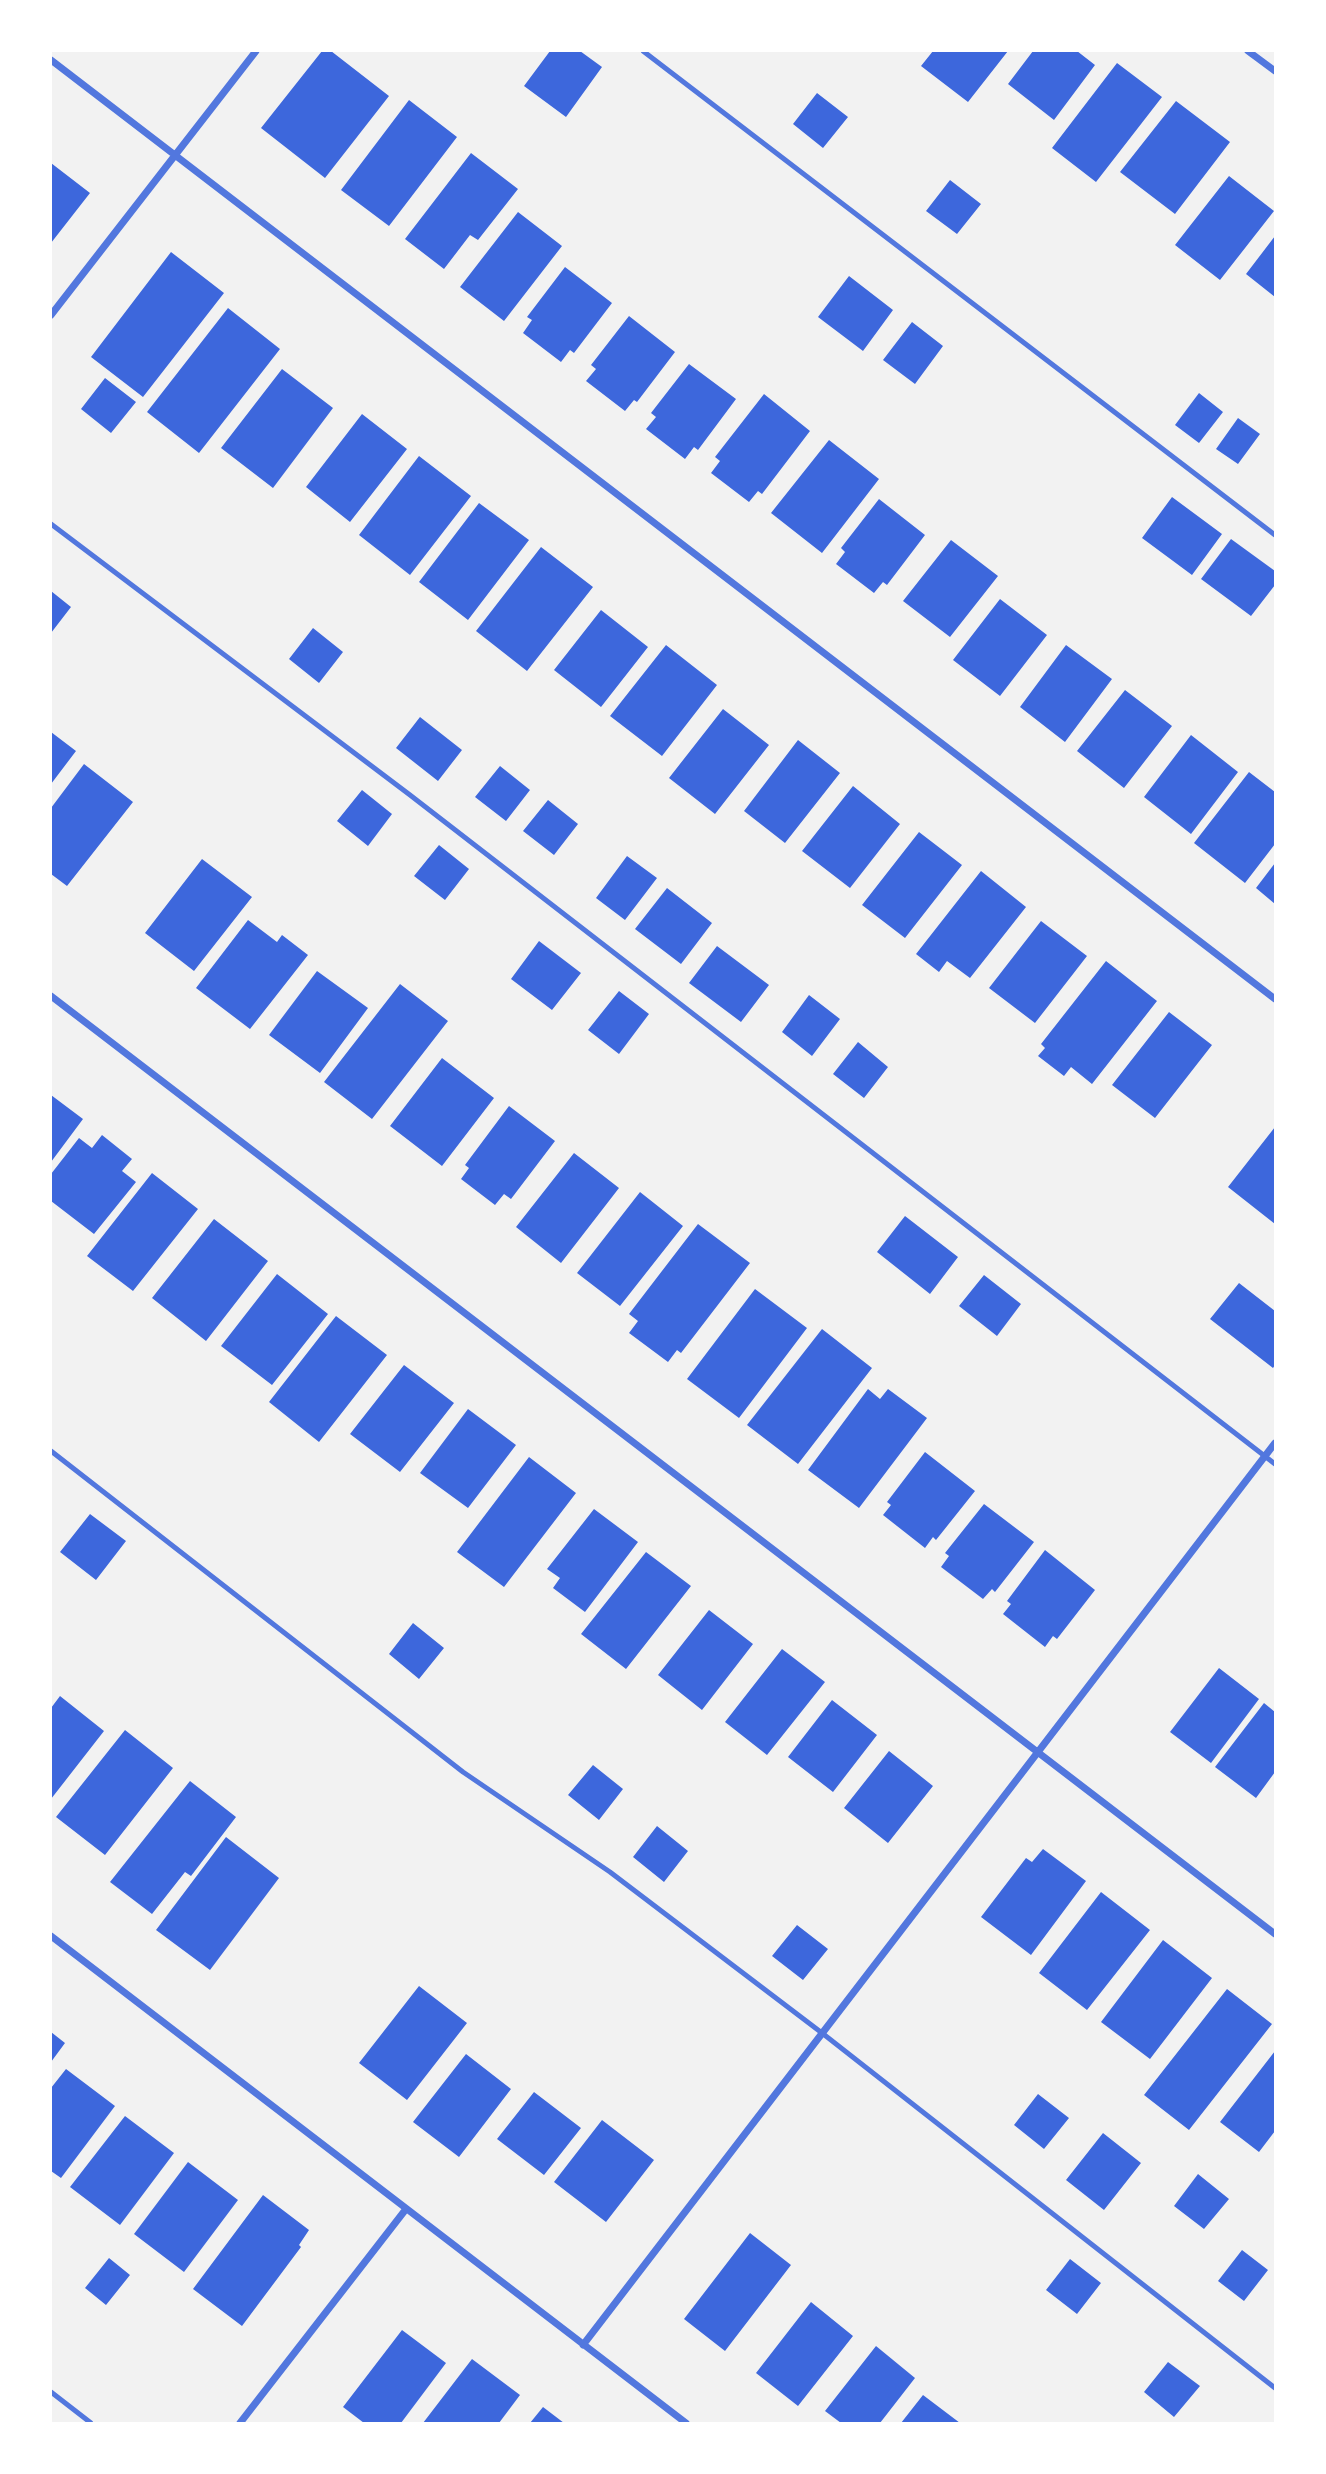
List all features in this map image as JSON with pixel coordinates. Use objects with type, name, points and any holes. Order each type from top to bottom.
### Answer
[{"type":"street","points":[[51,315],[256,51]]},
{"type":"street","points":[[1248,51],[1275,71]]},
{"type":"street","points":[[51,60],[1275,999]]},
{"type":"street","points":[[51,996],[1275,1934]]},
{"type":"street","points":[[583,2345],[1275,1443]]},
{"type":"street","points":[[51,1936],[686,2423]]},
{"type":"street","points":[[240,2423],[406,2209]]},
{"type":"lane","points":[[643,51],[1275,535]]},
{"type":"lane","points":[[51,524],[661,988],[1275,1464]]},
{"type":"lane","points":[[51,1451],[463,1772],[610,1871],[822,2033],[1275,2388]]},
{"type":"lane","points":[[51,2392],[91,2423]]},
{"type":"building","points":[[322,51],[331,51],[389,96],[325,178],[261,128]]},
{"type":"building","points":[[550,51],[580,51],[602,67],[566,117],[524,86]]},
{"type":"building","points":[[933,51],[1008,51],[968,102],[921,66]]},
{"type":"building","points":[[1033,51],[1077,51],[1095,65],[1054,120],[1008,84]]},
{"type":"building","points":[[1117,63],[1162,97],[1096,182],[1052,148]]},
{"type":"building","points":[[817,93],[848,117],[823,148],[793,124]]},
{"type":"building","points":[[409,100],[457,137],[389,226],[341,190]]},
{"type":"building","points":[[1176,101],[1230,142],[1175,214],[1120,172]]},
{"type":"building","points":[[471,153],[518,189],[478,240],[470,235],[444,269],[405,239]]},
{"type":"building","points":[[51,163],[90,193],[51,243]]},
{"type":"building","points":[[1229,176],[1274,211],[1220,280],[1175,245]]},
{"type":"building","points":[[950,180],[981,204],[957,234],[926,211]]},
{"type":"building","points":[[518,212],[562,246],[504,321],[460,287]]},
{"type":"building","points":[[1275,236],[1275,297],[1246,274]]},
{"type":"building","points":[[171,252],[224,293],[143,397],[91,357]]},
{"type":"building","points":[[565,267],[612,303],[574,353],[570,350],[561,362],[523,333],[532,320],[527,317]]},
{"type":"building","points":[[849,276],[893,310],[863,351],[818,317]]},
{"type":"building","points":[[228,308],[280,349],[199,453],[147,412]]},
{"type":"building","points":[[629,316],[675,352],[637,402],[634,400],[625,411],[586,381],[596,369],[591,365]]},
{"type":"building","points":[[912,322],[943,346],[915,384],[883,360]]},
{"type":"building","points":[[689,364],[736,399],[698,450],[694,447],[685,459],[646,429],[656,417],[651,413]]},
{"type":"building","points":[[282,369],[333,408],[273,488],[221,448]]},
{"type":"building","points":[[105,378],[136,402],[111,433],[81,409]]},
{"type":"building","points":[[1199,393],[1223,412],[1199,443],[1175,425]]},
{"type":"building","points":[[764,394],[810,431],[762,494],[758,491],[749,502],[711,473],[720,461],[715,457]]},
{"type":"building","points":[[362,414],[407,449],[350,522],[306,487]]},
{"type":"building","points":[[1238,418],[1260,434],[1238,464],[1216,449]]},
{"type":"building","points":[[829,440],[879,479],[822,553],[771,513]]},
{"type":"building","points":[[419,456],[471,496],[410,575],[359,535]]},
{"type":"building","points":[[1172,497],[1222,534],[1192,575],[1142,538]]},
{"type":"building","points":[[879,499],[925,535],[887,585],[883,582],[874,593],[836,564],[845,552],[841,548]]},
{"type":"building","points":[[479,503],[529,540],[468,620],[419,582]]},
{"type":"building","points":[[1231,539],[1275,571],[1275,585],[1251,616],[1201,579]]},
{"type":"building","points":[[951,540],[998,576],[950,637],[903,601]]},
{"type":"building","points":[[541,547],[593,587],[527,671],[476,631]]},
{"type":"building","points":[[51,591],[71,607],[51,633]]},
{"type":"building","points":[[1000,599],[1047,635],[1000,696],[953,660]]},
{"type":"building","points":[[601,610],[648,647],[601,707],[554,670]]},
{"type":"building","points":[[313,628],[343,652],[319,683],[289,659]]},
{"type":"building","points":[[666,645],[717,685],[662,756],[610,716]]},
{"type":"building","points":[[1066,645],[1112,679],[1065,742],[1020,707]]},
{"type":"building","points":[[1125,690],[1172,726],[1124,788],[1077,751]]},
{"type":"building","points":[[723,709],[769,745],[715,814],[669,778]]},
{"type":"building","points":[[420,717],[462,750],[438,781],[396,748]]},
{"type":"building","points":[[51,732],[76,751],[51,784]]},
{"type":"building","points":[[1191,735],[1238,772],[1191,834],[1144,797]]},
{"type":"building","points":[[798,740],[840,773],[785,843],[744,811]]},
{"type":"building","points":[[84,764],[133,802],[67,886],[51,874],[51,808]]},
{"type":"building","points":[[500,766],[530,790],[506,821],[475,797]]},
{"type":"building","points":[[1249,772],[1275,792],[1275,844],[1245,883],[1194,843]]},
{"type":"building","points":[[853,786],[900,824],[850,888],[802,851]]},
{"type":"building","points":[[362,790],[392,814],[368,846],[337,821]]},
{"type":"building","points":[[548,800],[578,824],[554,855],[523,831]]},
{"type":"building","points":[[919,832],[962,865],[905,938],[862,905]]},
{"type":"building","points":[[439,845],[469,869],[445,900],[414,876]]},
{"type":"building","points":[[627,856],[657,878],[625,920],[596,898]]},
{"type":"building","points":[[202,859],[252,897],[194,971],[145,933]]},
{"type":"building","points":[[1275,863],[1275,904],[1256,888]]},
{"type":"building","points":[[981,871],[1026,907],[970,978],[947,961],[939,972],[916,954]]},
{"type":"building","points":[[667,888],[712,923],[681,964],[635,929]]},
{"type":"building","points":[[248,920],[277,942],[282,935],[308,955],[250,1029],[196,988]]},
{"type":"building","points":[[1041,921],[1087,956],[1035,1023],[989,988]]},
{"type":"building","points":[[539,941],[581,973],[552,1010],[511,979]]},
{"type":"building","points":[[717,946],[769,985],[741,1022],[689,983]]},
{"type":"building","points":[[1106,961],[1157,1001],[1092,1084],[1071,1067],[1064,1076],[1038,1056],[1045,1048],[1041,1044]]},
{"type":"building","points":[[317,971],[368,1008],[320,1073],[269,1035]]},
{"type":"building","points":[[400,984],[448,1021],[372,1119],[324,1082]]},
{"type":"building","points":[[619,991],[649,1014],[619,1054],[588,1030]]},
{"type":"building","points":[[809,995],[840,1019],[812,1056],[782,1032]]},
{"type":"building","points":[[1169,1012],[1212,1045],[1155,1118],[1112,1085]]},
{"type":"building","points":[[858,1042],[888,1067],[864,1098],[833,1074]]},
{"type":"building","points":[[442,1058],[494,1098],[442,1166],[390,1126]]},
{"type":"building","points":[[51,1095],[83,1119],[51,1162]]},
{"type":"building","points":[[509,1106],[555,1141],[511,1199],[504,1194],[495,1205],[461,1179],[469,1168],[465,1165]]},
{"type":"building","points":[[1275,1127],[1275,1224],[1228,1187]]},
{"type":"building","points":[[102,1135],[132,1159],[122,1171],[136,1182],[94,1234],[51,1201],[51,1174],[79,1138],[92,1148]]},
{"type":"building","points":[[574,1153],[619,1188],[561,1263],[516,1227]]},
{"type":"building","points":[[152,1173],[198,1209],[133,1291],[87,1256]]},
{"type":"building","points":[[640,1192],[683,1226],[620,1306],[577,1273]]},
{"type":"building","points":[[905,1216],[958,1257],[930,1294],[877,1252]]},
{"type":"building","points":[[214,1219],[268,1261],[206,1341],[152,1298]]},
{"type":"building","points":[[698,1224],[750,1263],[681,1353],[677,1350],[668,1362],[629,1333],[638,1321],[629,1314]]},
{"type":"building","points":[[277,1274],[328,1314],[272,1385],[221,1346]]},
{"type":"building","points":[[984,1275],[1021,1304],[997,1336],[959,1306]]},
{"type":"building","points":[[1239,1283],[1275,1311],[1273,1368],[1210,1319]]},
{"type":"building","points":[[755,1289],[807,1328],[739,1418],[687,1379]]},
{"type":"building","points":[[336,1316],[387,1355],[319,1442],[269,1402]]},
{"type":"building","points":[[822,1329],[872,1368],[798,1464],[747,1425]]},
{"type":"building","points":[[404,1365],[454,1403],[400,1472],[350,1434]]},
{"type":"building","points":[[868,1389],[880,1399],[888,1389],[927,1418],[859,1508],[808,1470]]},
{"type":"building","points":[[468,1409],[516,1445],[468,1508],[420,1473]]},
{"type":"building","points":[[925,1452],[975,1491],[936,1540],[933,1537],[925,1548],[883,1515],[891,1505],[887,1502]]},
{"type":"building","points":[[529,1457],[576,1493],[504,1587],[457,1552]]},
{"type":"building","points":[[984,1504],[1034,1542],[995,1592],[992,1589],[983,1599],[941,1567],[949,1556],[945,1553]]},
{"type":"building","points":[[594,1509],[638,1542],[585,1612],[553,1588],[560,1578],[547,1569]]},
{"type":"building","points":[[90,1514],[126,1541],[96,1580],[60,1552]]},
{"type":"building","points":[[1045,1550],[1095,1590],[1057,1639],[1053,1636],[1045,1647],[1003,1614],[1011,1604],[1007,1601]]},
{"type":"building","points":[[646,1552],[691,1586],[626,1669],[581,1634]]},
{"type":"building","points":[[709,1610],[753,1644],[702,1710],[658,1675]]},
{"type":"building","points":[[413,1623],[444,1648],[419,1679],[389,1654]]},
{"type":"building","points":[[782,1649],[825,1682],[767,1755],[725,1722]]},
{"type":"building","points":[[1219,1668],[1259,1699],[1211,1763],[1170,1732]]},
{"type":"building","points":[[60,1696],[104,1731],[51,1799],[51,1708]]},
{"type":"building","points":[[832,1700],[877,1735],[833,1792],[788,1757]]},
{"type":"building","points":[[1264,1703],[1275,1712],[1275,1772],[1256,1798],[1215,1767]]},
{"type":"building","points":[[125,1730],[173,1768],[105,1855],[56,1817]]},
{"type":"building","points":[[889,1751],[933,1786],[888,1843],[844,1808]]},
{"type":"building","points":[[593,1765],[623,1789],[599,1820],[568,1795]]},
{"type":"building","points":[[190,1781],[236,1817],[191,1876],[185,1872],[152,1914],[110,1882]]},
{"type":"building","points":[[657,1826],[688,1851],[664,1882],[633,1857]]},
{"type":"building","points":[[226,1837],[279,1878],[210,1970],[156,1930]]},
{"type":"building","points":[[1043,1849],[1086,1881],[1031,1955],[981,1917],[1026,1858],[1032,1862]]},
{"type":"building","points":[[1101,1892],[1150,1930],[1087,2010],[1039,1973]]},
{"type":"building","points":[[797,1925],[828,1949],[803,1980],[772,1956]]},
{"type":"building","points":[[1163,1940],[1212,1978],[1150,2059],[1101,2022]]},
{"type":"building","points":[[419,1986],[467,2023],[407,2100],[359,2063]]},
{"type":"building","points":[[1227,1989],[1272,2024],[1189,2130],[1144,2095]]},
{"type":"building","points":[[51,2032],[65,2043],[51,2062]]},
{"type":"building","points":[[1275,2051],[1275,2131],[1259,2152],[1220,2122]]},
{"type":"building","points":[[466,2054],[511,2089],[459,2157],[413,2122]]},
{"type":"building","points":[[66,2069],[115,2106],[61,2178],[51,2171],[51,2088]]},
{"type":"building","points":[[534,2092],[581,2128],[544,2175],[497,2139]]},
{"type":"building","points":[[1038,2094],[1069,2118],[1044,2149],[1014,2125]]},
{"type":"building","points":[[125,2116],[174,2153],[120,2225],[70,2187]]},
{"type":"building","points":[[602,2120],[654,2160],[606,2222],[554,2182]]},
{"type":"building","points":[[1103,2133],[1141,2163],[1104,2210],[1066,2180]]},
{"type":"building","points":[[188,2162],[238,2200],[184,2272],[134,2234]]},
{"type":"building","points":[[1198,2174],[1229,2199],[1204,2229],[1174,2206]]},
{"type":"building","points":[[263,2195],[309,2230],[299,2245],[301,2247],[242,2326],[193,2289]]},
{"type":"building","points":[[750,2233],[791,2265],[725,2351],[684,2319]]},
{"type":"building","points":[[1242,2250],[1268,2270],[1244,2301],[1218,2281]]},
{"type":"building","points":[[109,2258],[130,2275],[106,2305],[85,2288]]},
{"type":"building","points":[[1070,2259],[1101,2283],[1077,2314],[1046,2290]]},
{"type":"building","points":[[811,2302],[853,2336],[798,2406],[756,2373]]},
{"type":"building","points":[[402,2330],[446,2363],[401,2423],[364,2423],[343,2407]]},
{"type":"building","points":[[876,2346],[915,2378],[880,2423],[841,2423],[825,2411]]},
{"type":"building","points":[[472,2359],[520,2395],[499,2423],[423,2423]]},
{"type":"building","points":[[1168,2362],[1200,2386],[1174,2417],[1144,2392]]},
{"type":"building","points":[[923,2395],[960,2423],[901,2423]]},
{"type":"building","points":[[543,2407],[564,2423],[530,2423]]}]
